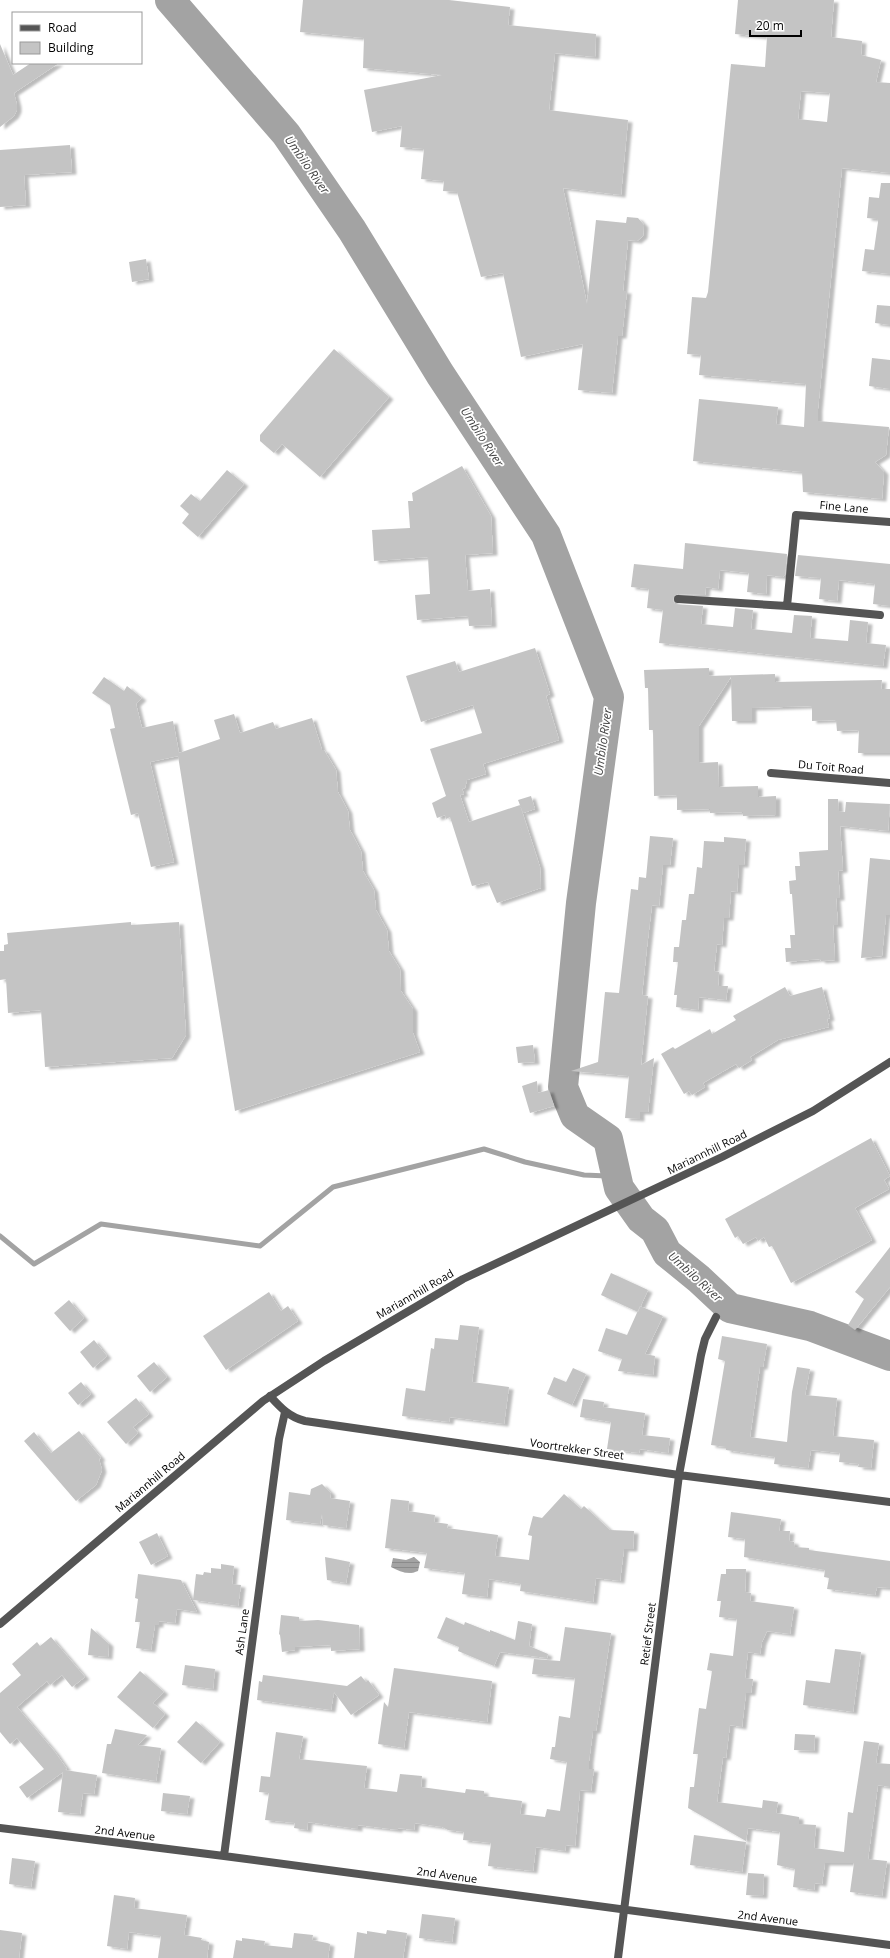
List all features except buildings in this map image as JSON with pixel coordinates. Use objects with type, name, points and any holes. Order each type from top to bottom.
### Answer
[{"type":"street","name":"Fine Lane","points":[[787,606],[796,514],[890,522]]},
{"type":"street","points":[[678,599],[787,606],[880,615]]},
{"type":"street","name":"Du Toit Road","points":[[771,773],[890,783]]},
{"type":"street","name":"Mariannhill Road","points":[[0,1624],[270,1396],[350,1345],[463,1279],[656,1190],[814,1111],[890,1062]]},
{"type":"street","name":"Retief Street","points":[[618,1958],[679,1475],[701,1355],[705,1339],[716,1317]]},
{"type":"street","name":"Voortrekker Street","points":[[270,1396],[285,1412],[297,1419],[305,1421],[679,1475],[890,1502]]},
{"type":"street","name":"Ash Lane","points":[[224,1856],[254,1619],[279,1439],[285,1412]]},
{"type":"street","name":"2nd Avenue","points":[[0,1828],[224,1856],[624,1911],[890,1945]]},
{"type":"shaded area","points":[[414,1557],[420,1562],[418,1571],[411,1573],[404,1572],[391,1567],[393,1558],[406,1560]]},
{"type":"waterway","name":"Umbilo River","points":[[170,0],[286,134],[352,230],[440,374],[546,535],[609,697],[581,903],[563,1087],[575,1116],[608,1139],[619,1188],[641,1219],[655,1230],[667,1253],[699,1279],[730,1308],[810,1326],[890,1356]]},
{"type":"waterway","points":[[0,1236],[34,1264],[101,1224],[260,1246],[333,1187],[484,1149],[525,1162],[584,1175],[607,1176],[619,1188]]}]
